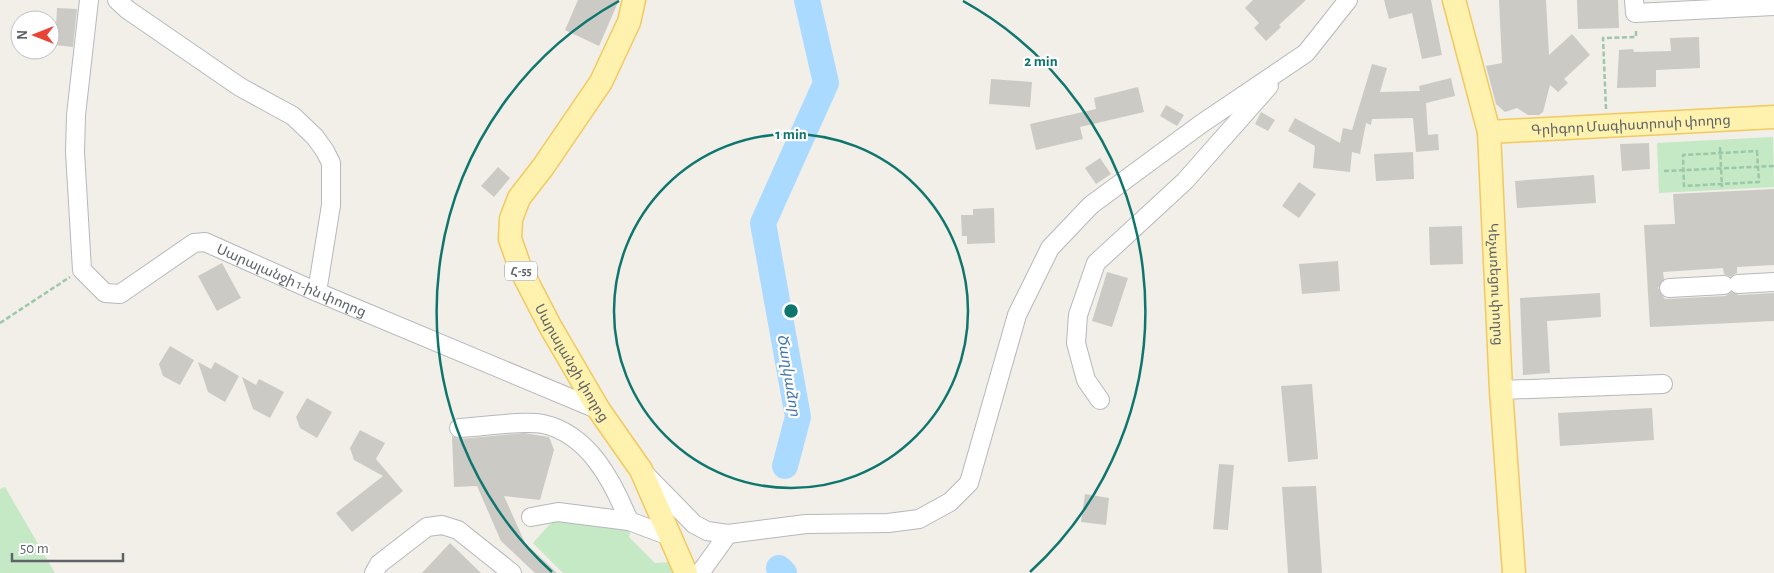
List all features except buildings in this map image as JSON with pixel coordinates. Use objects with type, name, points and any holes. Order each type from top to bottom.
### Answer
[{"type":"main road","name":"Սարալանջի փողոց","points":[[634,0],[629,22],[601,82],[544,167],[519,198],[511,219],[510,239],[521,270],[599,410],[641,470],[672,537]]},
{"type":"main road","name":"Կեչառեցու փողոց","points":[[1454,0],[1489,132],[1501,390],[1514,573]]},
{"type":"main road","name":"Գրիգոր Մագիստրոսի փողոց","points":[[1489,132],[1774,117]]},
{"type":"main road","name":"Հ-55","points":[[672,537],[686,573]]},
{"type":"street","points":[[82,270],[75,152],[76,115],[88,0]]},
{"type":"street","points":[[117,0],[128,10],[240,87],[292,116],[315,137],[325,151],[331,163],[331,204],[317,292]]},
{"type":"street","points":[[641,470],[694,524],[706,531],[728,534],[806,524],[888,523],[919,519],[950,502],[969,483],[1016,315],[1050,248],[1091,205],[1201,124],[1306,53],[1348,0]]},
{"type":"street","points":[[1635,7],[1774,6]]},
{"type":"street","points":[[1100,400],[1086,380],[1076,343],[1078,316],[1096,263],[1185,181],[1284,68]]},
{"type":"street","name":"Սարալանջի 1-ին փողոց","points":[[82,270],[105,293],[120,294],[194,243],[205,242],[317,292],[599,410]]},
{"type":"street","points":[[1670,288],[1774,282]]},
{"type":"street","points":[[1501,390],[1663,384]]},
{"type":"street","points":[[459,428],[543,424],[565,432],[602,466],[615,488],[629,521]]},
{"type":"street","points":[[531,516],[558,512],[629,521],[672,537]]},
{"type":"street","points":[[374,573],[379,564],[427,527],[442,525],[458,530],[512,573]]},
{"type":"street","points":[[700,573],[728,534]]},
{"type":"path","points":[[1607,126],[1603,38],[1636,38],[1635,7]]},
{"type":"path","points":[[1720,147],[1722,185]]},
{"type":"path","points":[[1757,151],[1758,182],[1684,186],[1682,155],[1720,153],[1757,151]]},
{"type":"path","points":[[1664,171],[1774,166]]},
{"type":"path","points":[[0,323],[82,270]]},
{"type":"green space","points":[[1773,137],[1774,187],[1659,193],[1657,143]]},
{"type":"green space","points":[[5,487],[55,573],[0,573],[0,489]]},
{"type":"green space","points":[[562,519],[631,529],[629,537],[655,563],[672,562],[674,573],[563,573],[533,543],[550,524]]},
{"type":"waterway","name":"Ծաղկաձոր","points":[[785,466],[798,417],[763,223],[826,83],[807,0]]},
{"type":"waterway","name":"Ծաղկաձոր","points":[[779,568],[784,573]]}]
